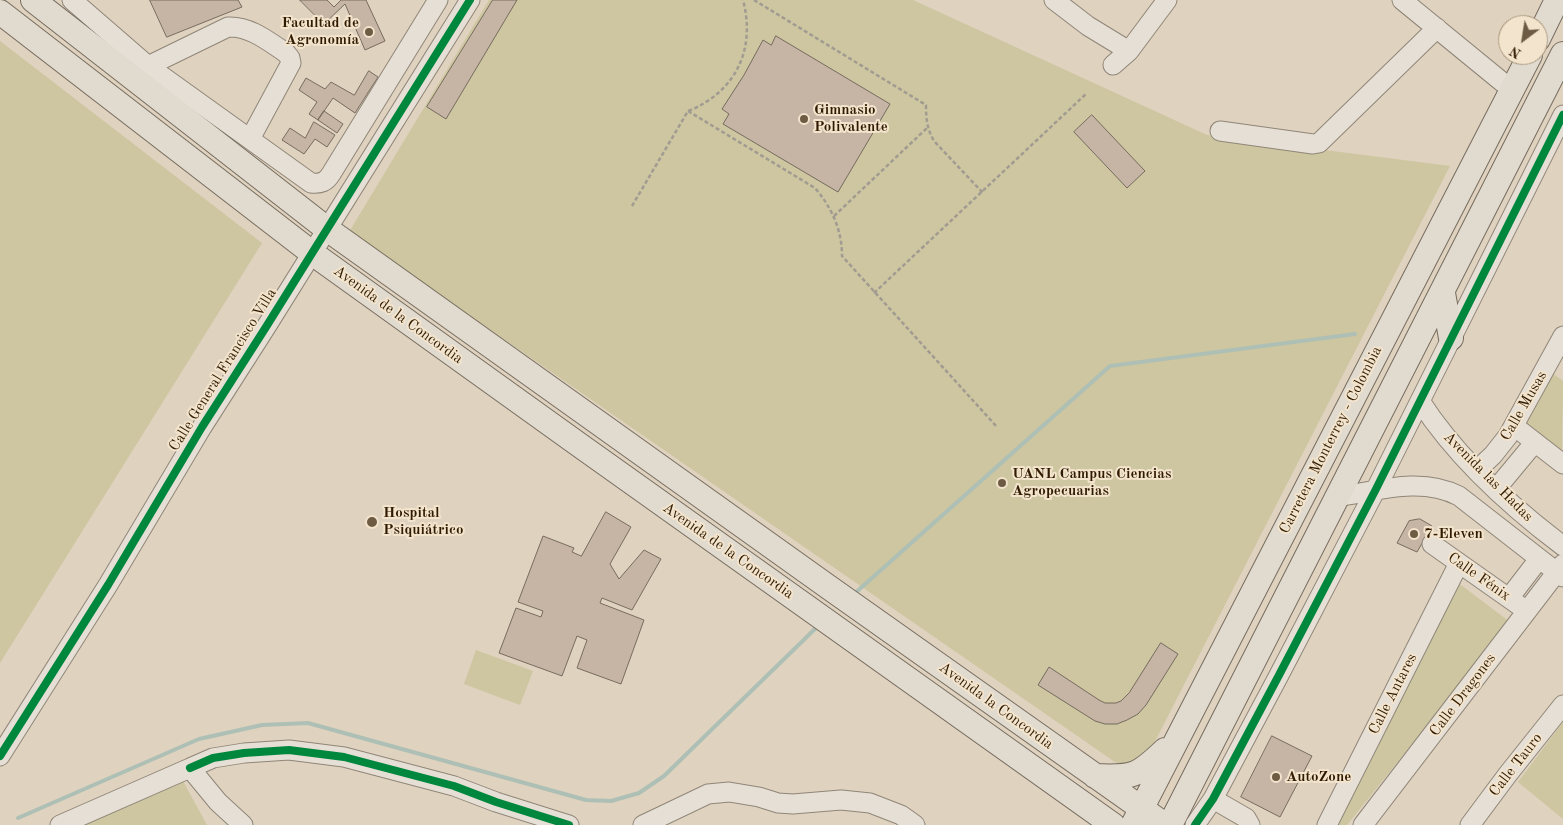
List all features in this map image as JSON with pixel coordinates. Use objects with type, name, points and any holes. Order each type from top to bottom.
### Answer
[{"type":"main road","name":"Avenida de la Concordia","points":[[33,0],[327,229],[827,586]]},
{"type":"main road","points":[[1548,18],[1557,0]]},
{"type":"main road","name":"Avenida de la Concordia","points":[[0,12],[312,253],[806,606]]},
{"type":"main road","name":"Carretera Monterrey - Colombia","points":[[1170,825],[1563,54]]},
{"type":"main road","name":"Carretera Monterrey - Colombia","points":[[1137,816],[1525,65]]},
{"type":"main road","points":[[1443,292],[1451,338]]},
{"type":"main road","name":"Avenida la Concordia","points":[[827,586],[1095,776],[1137,816],[1165,825]]},
{"type":"main road","name":"Avenida la Concordia","points":[[806,606],[1113,825]]},
{"type":"main road","points":[[1095,776],[1126,777],[1139,772],[1146,768],[1176,740]]},
{"type":"main road","points":[[1062,788],[1087,825]]},
{"type":"street","points":[[72,0],[148,66],[312,183],[323,183],[331,174],[438,0]]},
{"type":"street","name":"Calle General Francisco Villa","points":[[0,756],[108,585],[202,427],[470,0]]},
{"type":"street","points":[[1054,0],[1088,26],[1129,50]]},
{"type":"street","points":[[1113,65],[1129,50],[1167,0]]},
{"type":"street","points":[[1402,0],[1512,90]]},
{"type":"street","points":[[148,66],[228,27],[238,26],[247,29],[286,52],[291,63],[250,139]]},
{"type":"street","points":[[1220,131],[1313,144],[1319,143],[1437,28]]},
{"type":"street","points":[[1195,825],[1212,799],[1278,677],[1375,491],[1563,115]]},
{"type":"street","name":"Calle Musas","points":[[1477,470],[1502,446],[1560,348]]},
{"type":"street","name":"Avenida las Hadas","points":[[1420,401],[1440,429],[1477,470],[1527,518],[1563,546]]},
{"type":"street","points":[[1514,426],[1563,464]]},
{"type":"street","points":[[1496,489],[1534,442]]},
{"type":"street","name":"Avenida las Hadas","points":[[1337,497],[1414,486],[1431,486],[1446,489],[1459,496],[1539,559],[1561,571]]},
{"type":"street","name":"Calle Fénix","points":[[1432,544],[1527,611]]},
{"type":"street","points":[[1509,598],[1539,559]]},
{"type":"street","name":"Calle Antares","points":[[1327,825],[1459,563]]},
{"type":"street","name":"Calle Dragones","points":[[1363,825],[1527,611],[1561,571]]},
{"type":"street","points":[[1253,664],[1278,677]]},
{"type":"street","name":"Calle Tauro","points":[[1470,825],[1563,705]]},
{"type":"street","points":[[60,825],[213,758],[244,753],[289,750],[344,757],[454,786],[496,802],[569,825]]},
{"type":"street","points":[[190,768],[218,802],[244,825]]},
{"type":"street","points":[[643,825],[708,794],[729,792],[759,797],[778,803],[793,804],[841,800],[870,803],[901,815],[915,825]]},
{"type":"street","points":[[1212,799],[1246,818],[1250,825]]},
{"type":"path","points":[[632,206],[688,111],[705,104],[723,91],[736,71],[747,40],[747,21],[742,0]]},
{"type":"path","points":[[754,0],[926,105],[927,128],[934,141],[982,193]]},
{"type":"path","points":[[874,293],[1087,93]]},
{"type":"path","points":[[688,111],[810,183],[822,196],[834,216],[841,238],[842,256],[997,427]]},
{"type":"path","points":[[834,216],[927,128]]},
{"type":"shaded area","name":"UANL Campus Ciencias Agropecuarias","points":[[489,0],[913,0],[1207,135],[1450,166],[1148,755],[1144,759],[1121,765],[1115,762],[349,232]]},
{"type":"shaded area","points":[[0,41],[262,243],[0,663]]},
{"type":"shaded area","points":[[1548,370],[1563,381],[1562,453],[1522,423]]},
{"type":"shaded area","points":[[1457,582],[1510,622],[1347,825],[1338,825]]},
{"type":"shaded area","points":[[476,650],[533,671],[520,705],[464,684]]},
{"type":"shaded area","points":[[1563,722],[1563,819],[1518,782]]},
{"type":"shaded area","points":[[183,781],[207,825],[77,825]]},
{"type":"building","points":[[150,0],[238,0],[242,7],[167,37]]},
{"type":"building","name":"Facultad de Agronomía","points":[[300,0],[327,0],[334,7],[341,0],[366,0],[385,41],[365,50],[345,4],[324,24]]},
{"type":"building","points":[[493,0],[517,0],[446,119],[427,107]]},
{"type":"building","name":"Gimnasio Polivalente","points":[[776,36],[890,104],[838,192],[723,124],[729,114],[722,109],[744,75],[763,40],[771,45]]},
{"type":"building","points":[[369,71],[378,77],[355,113],[333,98],[318,120],[309,114],[317,102],[299,90],[306,78],[325,89],[331,82],[354,95]]},
{"type":"building","points":[[324,111],[343,124],[337,133],[318,120]]},
{"type":"building","points":[[1092,115],[1145,171],[1127,188],[1074,132]]},
{"type":"building","points":[[314,122],[335,135],[327,147],[315,139],[304,154],[282,140],[290,128],[305,138]]},
{"type":"building","points":[[606,512],[631,527],[610,564],[619,579],[644,550],[661,559],[632,610],[602,598],[600,603],[644,620],[621,684],[577,668],[587,640],[577,636],[562,676],[499,653],[516,608],[541,617],[543,611],[518,602],[543,536],[574,548],[572,552],[581,556]]},
{"type":"building","name":"7-Eleven","points":[[1420,519],[1432,526],[1417,552],[1397,543],[1409,521]]},
{"type":"building","points":[[1161,643],[1178,654],[1146,705],[1138,714],[1117,724],[1105,724],[1095,721],[1038,685],[1049,667],[1099,700],[1105,703],[1116,703],[1129,693]]},
{"type":"building","name":"AutoZone","points":[[1272,736],[1312,756],[1280,817],[1241,797]]},
{"type":"waterway","points":[[854,594],[1110,366],[1355,334]]},
{"type":"waterway","points":[[18,818],[199,739],[262,725],[308,723],[586,800],[611,801],[639,793],[664,776],[819,625]]},
{"type":"cycle path","points":[[0,756],[108,585],[202,427],[470,0]]},
{"type":"cycle path","points":[[1195,825],[1213,799],[1375,491],[1563,115]]},
{"type":"cycle path","points":[[190,768],[213,758],[244,753],[289,750],[344,757],[454,786],[496,802],[569,825]]},
{"type":"place","name":"Facultad de Agronomía","points":[[369,32]]},
{"type":"place","name":"Gimnasio Polivalente","points":[[804,119]]},
{"type":"place","name":"UANL Campus Ciencias Agropecuarias","points":[[1002,483]]},
{"type":"place","name":"Hospital Psiquiátrico","points":[[372,522]]},
{"type":"place","name":"7-Eleven","points":[[1414,534]]},
{"type":"place","name":"AutoZone","points":[[1276,777]]}]
